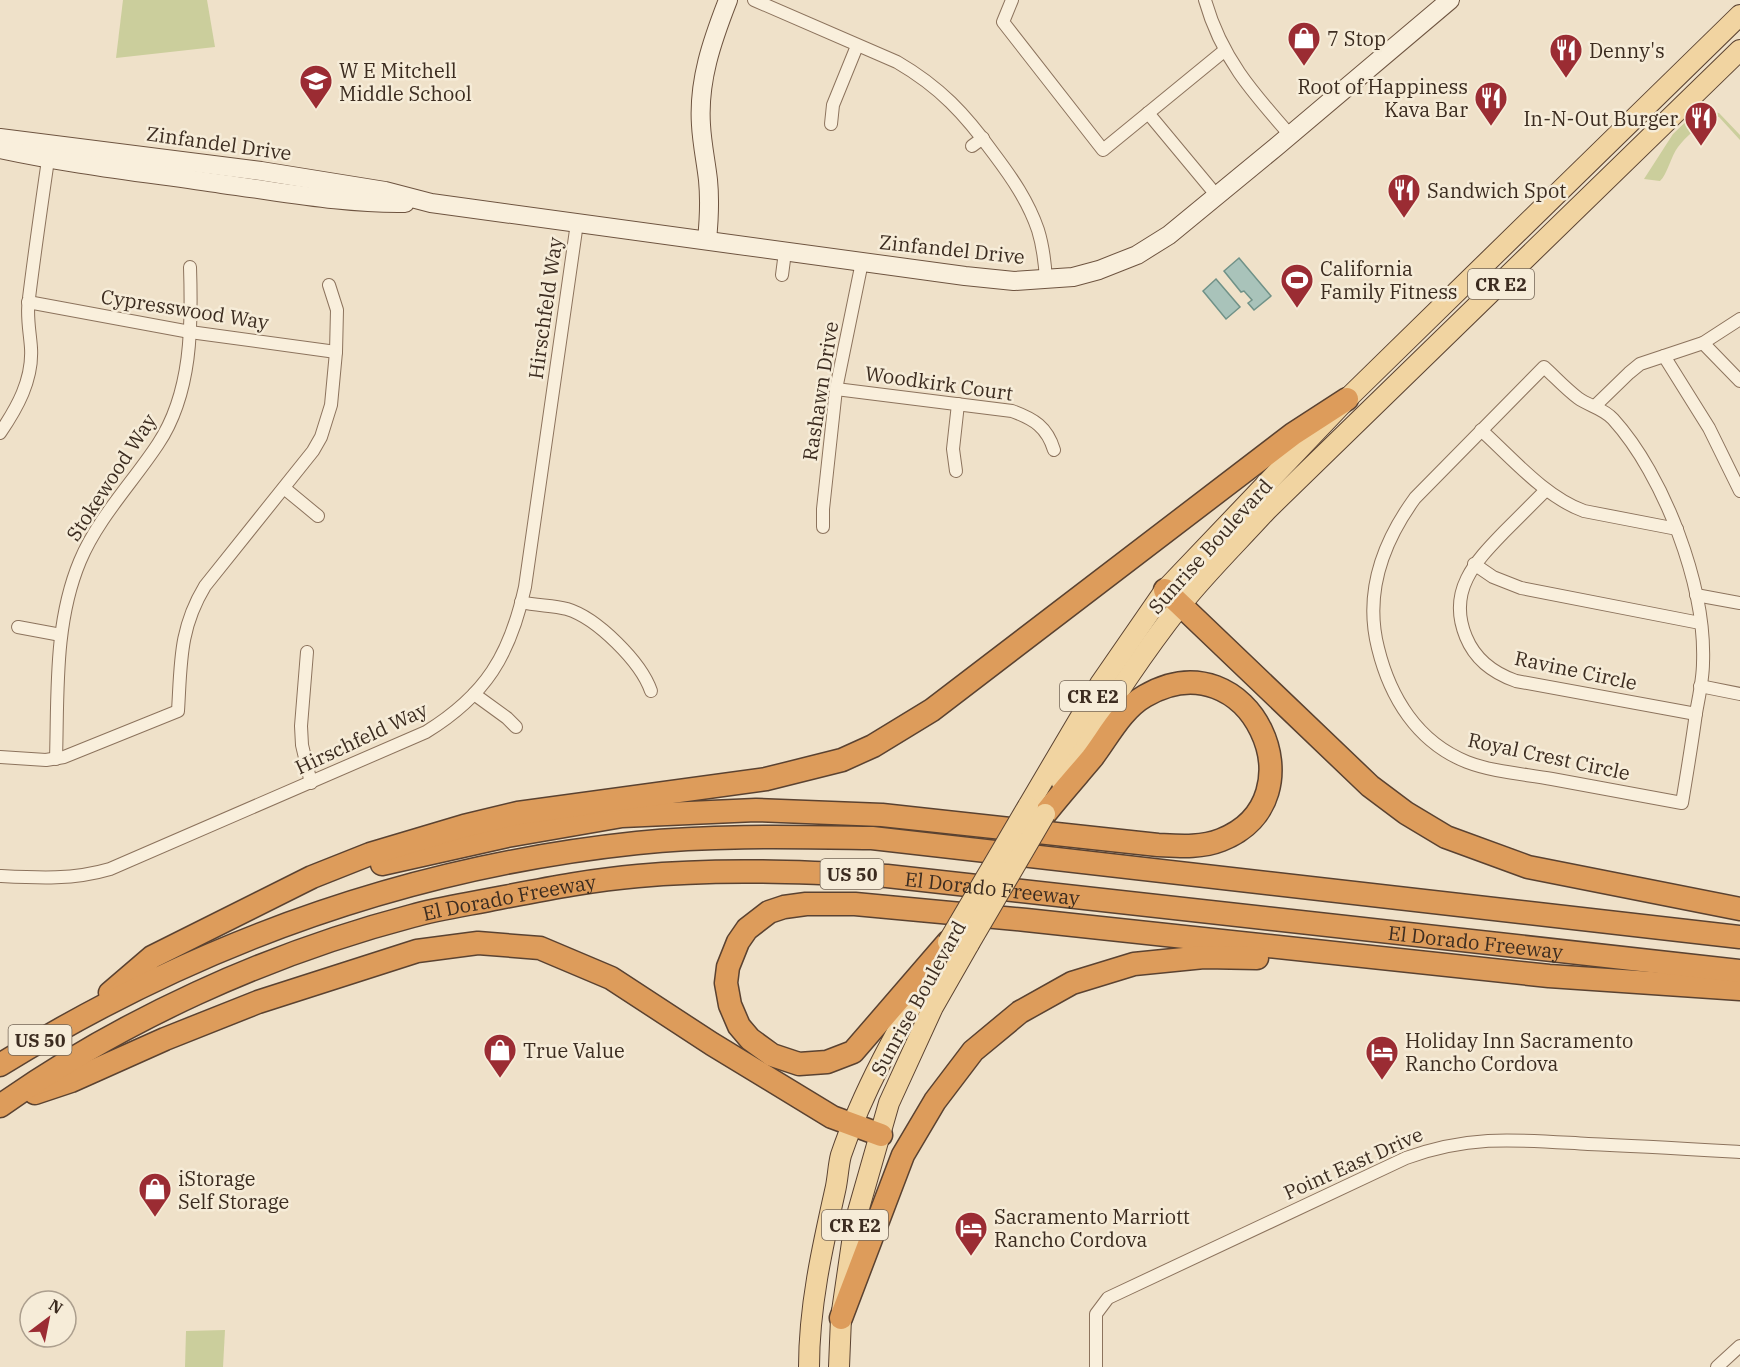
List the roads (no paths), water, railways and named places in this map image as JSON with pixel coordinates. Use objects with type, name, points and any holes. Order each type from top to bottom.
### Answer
[{"type":"highway","points":[[81,1017],[152,957],[312,878],[370,854],[464,826],[518,813],[766,779],[842,760],[873,746],[932,710],[1293,434],[1347,399]]},
{"type":"highway","points":[[1173,598],[1370,786],[1406,813],[1446,837],[1528,867],[1740,909]]},
{"type":"highway","points":[[288,890],[373,867],[507,836],[622,816],[756,810],[882,815],[1158,845],[1202,845],[1222,840],[1236,833],[1259,809],[1266,795],[1270,768],[1264,734],[1253,714],[1241,701],[1230,694],[1195,683],[1168,686],[1144,696],[1122,717],[1092,757],[1036,809]]},
{"type":"highway","name":"El Dorado Freeway","points":[[0,1065],[81,1017],[188,963],[296,920],[408,885],[522,859],[638,843],[755,836],[872,838],[1740,937]]},
{"type":"highway","name":"El Dorado Freeway","points":[[3,1104],[92,1046],[198,993],[305,950],[412,916],[575,883],[640,876],[753,870],[887,876],[1740,971]]},
{"type":"highway","points":[[958,943],[853,1052],[827,1062],[799,1064],[772,1055],[750,1039],[739,1026],[730,1005],[726,983],[728,967],[738,942],[747,929],[769,912],[800,904],[855,904],[1549,976],[1740,989]]},
{"type":"highway","points":[[3,1104],[71,1081],[165,1039],[258,1002],[417,951],[478,943],[540,948],[611,978],[777,1085],[832,1117],[881,1135]]},
{"type":"highway","points":[[841,1318],[903,1155],[935,1101],[974,1051],[1020,1012],[1072,983],[1134,964],[1204,957],[1414,962]]},
{"type":"main road","name":"Sunrise Boulevard","points":[[808,1366],[811,1315],[823,1241],[836,1188],[840,1158],[852,1126],[911,1008],[958,943],[1036,809],[1094,693],[1173,598],[1347,399],[1740,15]]},
{"type":"main road","name":"Sunrise Boulevard","points":[[1173,598],[1268,510],[1740,50]]},
{"type":"main road","name":"Sunrise Boulevard","points":[[839,1367],[841,1318],[855,1222],[889,1103],[933,1007],[958,943]]},
{"type":"street","points":[[707,240],[708,183],[701,125],[701,103],[705,67],[728,0]]},
{"type":"street","points":[[754,0],[897,62],[935,87],[968,118],[977,142],[1013,179],[1032,213],[1043,250],[1046,280]]},
{"type":"street","points":[[1012,0],[1003,22],[1103,150],[1224,51]]},
{"type":"street","points":[[1204,0],[1224,51],[1251,91],[1290,135]]},
{"type":"street","name":"Zinfandel Drive","points":[[0,149],[261,171],[385,191],[431,203],[862,262],[1014,281],[1046,280],[1073,277],[1099,270],[1137,255],[1169,235],[1450,0]]},
{"type":"street","points":[[831,124],[833,105],[857,46]]},
{"type":"street","points":[[1148,113],[1216,196]]},
{"type":"street","name":"Zinfandel Drive","points":[[0,138],[49,152]]},
{"type":"street","points":[[0,433],[15,411],[28,375],[31,350],[28,302],[49,152]]},
{"type":"street","name":"Hirschfeld Way","points":[[0,876],[57,879],[95,873],[311,783],[426,732],[456,711],[474,694],[497,667],[516,626],[540,487],[577,223]]},
{"type":"street","points":[[782,274],[785,252]]},
{"type":"street","name":"Rashawn Drive","points":[[823,527],[836,389],[862,262]]},
{"type":"street","name":"Stokewood Way","points":[[56,759],[61,635],[68,598],[85,551],[133,476],[158,444],[175,412],[184,378],[192,314],[189,267]]},
{"type":"street","points":[[0,757],[56,759],[72,755],[178,711],[183,637],[195,602],[205,586],[313,451],[327,421],[331,405],[336,352],[337,310],[329,285]]},
{"type":"street","name":"Cypresswood Way","points":[[28,302],[190,332],[336,352]]},
{"type":"street","points":[[1596,406],[1640,364],[1703,343],[1740,319]]},
{"type":"street","points":[[1703,343],[1740,381]]},
{"type":"street","points":[[1664,356],[1709,428],[1740,491]]},
{"type":"street","name":"Royal Crest Circle","points":[[1544,367],[1576,397],[1596,406],[1612,418],[1629,440],[1662,495],[1677,529],[1696,595],[1703,664],[1682,803],[1468,763],[1432,742],[1409,718],[1390,685],[1376,640],[1373,607],[1380,560],[1399,519],[1415,498],[1481,430],[1544,367]]},
{"type":"street","name":"Woodkirk Court","points":[[836,389],[1012,411],[1028,417],[1044,428],[1054,450]]},
{"type":"street","points":[[956,471],[953,449],[958,404]]},
{"type":"street","points":[[1481,430],[1546,490],[1570,506],[1584,511],[1677,529]]},
{"type":"street","points":[[284,488],[318,516]]},
{"type":"street","name":"Ravine Circle","points":[[1546,490],[1474,564],[1464,583],[1460,598],[1462,628],[1474,652],[1495,671],[1516,681],[1696,714]]},
{"type":"street","points":[[1474,564],[1493,577],[1521,588],[1700,623]]},
{"type":"street","points":[[1696,595],[1740,603]]},
{"type":"street","points":[[521,602],[566,609],[588,619],[606,633],[641,671],[651,691]]},
{"type":"street","points":[[18,627],[61,635]]},
{"type":"street","points":[[307,652],[301,726],[302,745],[311,783]]},
{"type":"street","points":[[1700,686],[1740,694]]},
{"type":"street","points":[[474,694],[516,727]]},
{"type":"street","name":"Point East Drive","points":[[1096,1367],[1096,1314],[1108,1298],[1429,1149],[1452,1143],[1500,1139],[1740,1152]]},
{"type":"street","points":[[1717,1367],[1740,1346]]},
{"type":"water","points":[[1239,258],[1271,296],[1254,310],[1248,303],[1252,300],[1244,291],[1241,292],[1224,271]]},
{"type":"water","points":[[1216,279],[1240,307],[1226,319],[1203,291]]},
{"type":"place","name":"7 Stop","points":[[1304,67]]},
{"type":"place","name":"Denny's","points":[[1566,79]]},
{"type":"place","name":"W E Mitchell Middle School","points":[[316,110]]},
{"type":"place","name":"Root of Happiness Kava Bar","points":[[1491,127]]},
{"type":"place","name":"In-N-Out Burger","points":[[1701,147]]},
{"type":"place","name":"Sandwich Spot","points":[[1404,219]]},
{"type":"place","name":"California Family Fitness","points":[[1297,309]]},
{"type":"place","name":"True Value","points":[[500,1079]]},
{"type":"place","name":"Holiday Inn Sacramento Rancho Cordova","points":[[1382,1081]]},
{"type":"place","name":"iStorage Self Storage","points":[[155,1218]]},
{"type":"place","name":"Sacramento Marriott Rancho Cordova","points":[[971,1257]]}]
